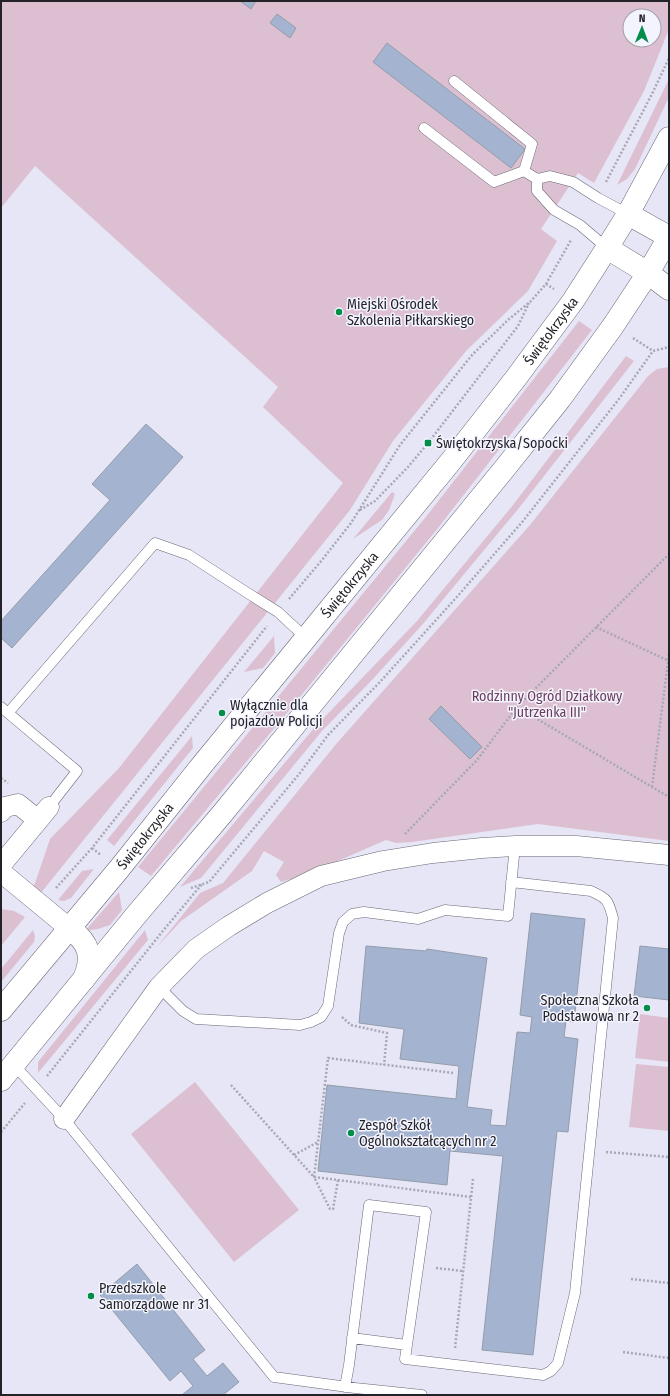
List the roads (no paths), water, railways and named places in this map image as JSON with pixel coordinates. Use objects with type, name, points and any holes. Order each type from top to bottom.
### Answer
[{"type":"main road","name":"Świętokrzyska","points":[[1,1010],[70,929],[512,384],[573,301],[607,248],[628,214],[669,138]]},
{"type":"main road","points":[[7,1073],[137,914],[222,814],[505,468],[560,399],[601,343],[648,273],[669,237],[628,214]]},
{"type":"main road","points":[[607,248],[648,273],[669,289]]},
{"type":"main road","points":[[70,929],[79,936],[86,945],[89,956],[88,968],[84,979]]},
{"type":"street","points":[[1,812],[5,807],[18,804],[43,813],[1,865]]},
{"type":"street","points":[[64,1120],[159,987],[196,949],[229,926],[267,903],[321,876],[383,861],[433,853],[515,846],[576,846],[669,855]]},
{"type":"street","points":[[1,872],[70,929]]},
{"type":"lane","points":[[454,81],[532,144],[524,171]]},
{"type":"lane","points":[[424,128],[494,182],[524,171]]},
{"type":"lane","points":[[524,171],[537,179],[550,176],[573,182],[598,198],[628,214]]},
{"type":"lane","points":[[537,179],[537,192],[554,210],[580,225],[607,248]]},
{"type":"lane","points":[[43,813],[76,771],[5,710],[155,543],[190,555],[278,612],[306,638]]},
{"type":"lane","points":[[159,987],[183,1011],[196,1019],[300,1025],[311,1022],[321,1017],[328,1006],[339,933],[343,922],[352,914],[364,912],[418,919],[445,910],[508,916],[515,846]]},
{"type":"lane","points":[[345,1387],[369,1205],[426,1212],[405,1359],[543,1375],[551,1371],[558,1363],[575,1293],[613,918],[608,902],[601,896],[591,891],[511,882]]},
{"type":"lane","points":[[7,1073],[35,1090],[64,1120],[274,1377],[345,1387],[422,1395]]},
{"type":"lane","points":[[352,1338],[407,1345]]},
{"type":"place","name":"Miejski Ośrodek Szkolenia Piłkarskiego","points":[[339,312]]},
{"type":"place","name":"Świętokrzyska/Sopoćki","points":[[428,443]]},
{"type":"place","name":"Wyłącznie dla pojazdów Policji","points":[[222,713]]},
{"type":"place","name":"Społeczna Szkoła Podstawowa nr 2","points":[[647,1008]]},
{"type":"place","name":"Zespół Szkół Ogólnokształcących nr 2","points":[[351,1133]]},
{"type":"place","name":"Przedszkole Samorządowe nr 31","points":[[91,1296]]},
{"type":"park label","name":"Rodzinny Ogród Działkowy \"Jutrzenka III\"","points":[[547,704]]}]
